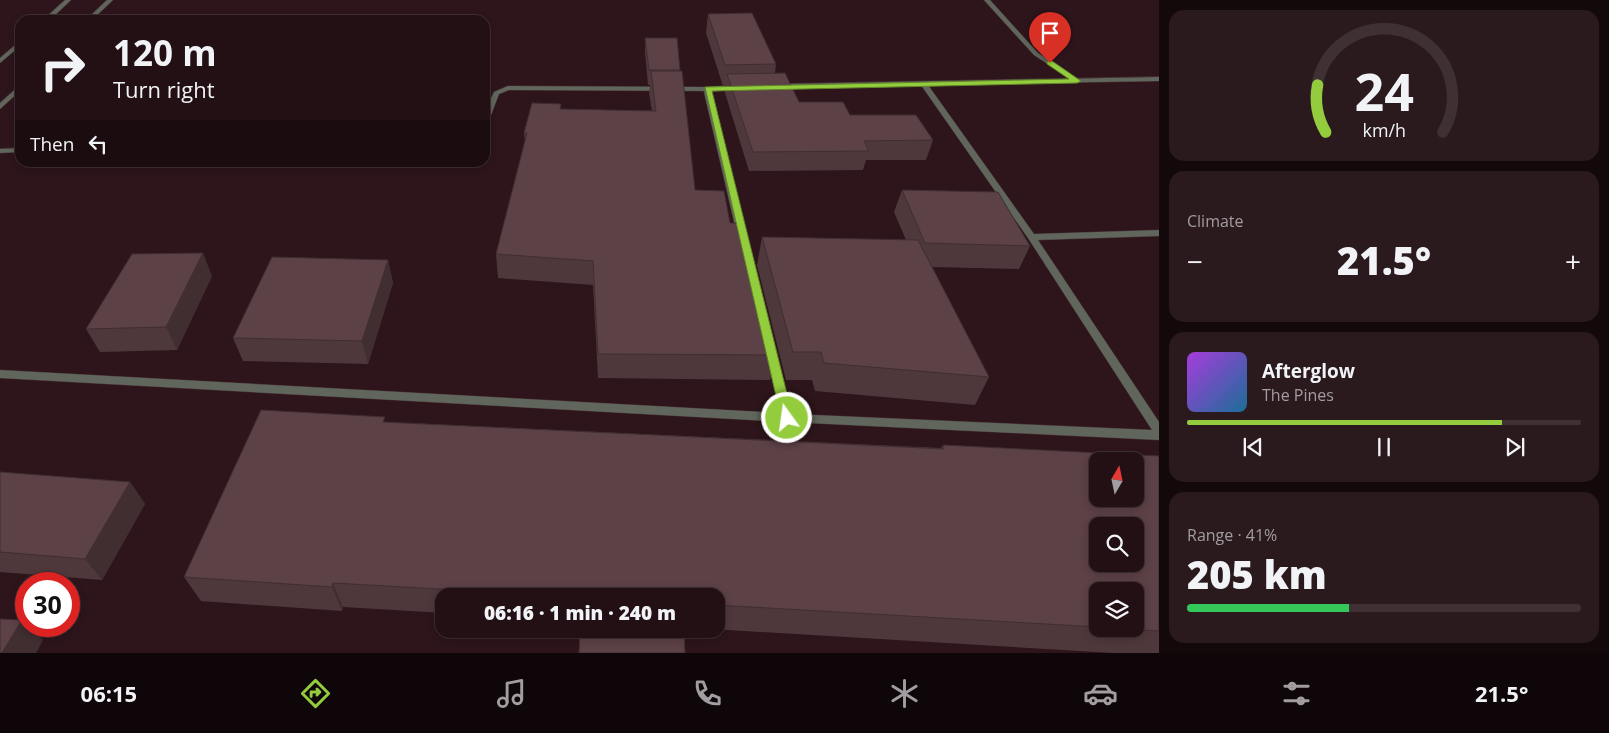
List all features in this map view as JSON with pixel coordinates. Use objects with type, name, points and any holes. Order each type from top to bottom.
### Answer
[{"type":"street","points":[[52,15],[68,0]]},
{"type":"street","points":[[94,15],[110,0]]},
{"type":"street","points":[[987,0],[1036,54],[1077,81]]},
{"type":"street","points":[[0,61],[15,48]]},
{"type":"street","points":[[774,87],[1159,79]]},
{"type":"street","points":[[923,83],[1032,238],[1159,433]]},
{"type":"street","points":[[490,108],[496,93],[508,88],[708,89],[744,87]]},
{"type":"street","points":[[708,89],[750,266]]},
{"type":"street","points":[[0,107],[15,92]]},
{"type":"street","points":[[0,151],[15,150]]},
{"type":"street","points":[[1032,238],[1159,233]]},
{"type":"street","points":[[768,342],[787,418]]},
{"type":"street","points":[[0,374],[787,418],[1159,433]]},
{"type":"building","points":[[752,13],[776,64],[725,65],[708,14]]},
{"type":"building","points":[[645,38],[677,38],[680,70],[649,70]]},
{"type":"building","points":[[651,71],[682,71],[695,190],[724,191],[730,223],[739,223],[743,240],[748,240],[777,355],[598,354],[593,261],[496,254],[527,133],[524,133],[532,103],[561,104],[560,109],[656,111]]},
{"type":"building","points":[[785,73],[799,102],[843,102],[850,115],[916,115],[933,140],[864,141],[869,151],[753,152],[727,74]]},
{"type":"building","points":[[902,190],[998,192],[1030,246],[925,243]]},
{"type":"building","points":[[762,237],[918,240],[989,377],[824,363],[821,352],[793,352]]},
{"type":"building","points":[[203,253],[166,327],[86,329],[132,254]]},
{"type":"building","points":[[272,257],[388,260],[362,341],[233,338]]},
{"type":"building","points":[[261,410],[385,417],[383,422],[944,449],[943,445],[1089,452],[1089,508],[1144,508],[1144,455],[1159,456],[1159,631],[1144,630],[1144,582],[1089,582],[1089,626],[725,606],[725,588],[435,589],[333,583],[332,587],[184,577]]},
{"type":"building","points":[[0,472],[130,482],[85,559],[0,552]]},
{"type":"building","points":[[0,619],[15,620],[15,632],[2,653],[0,653]]},
{"type":"building","points":[[580,638],[684,638],[685,653],[579,653]]},
{"type":"route","points":[[787,418],[707,92],[708,89],[1077,81],[1050,63]]}]
